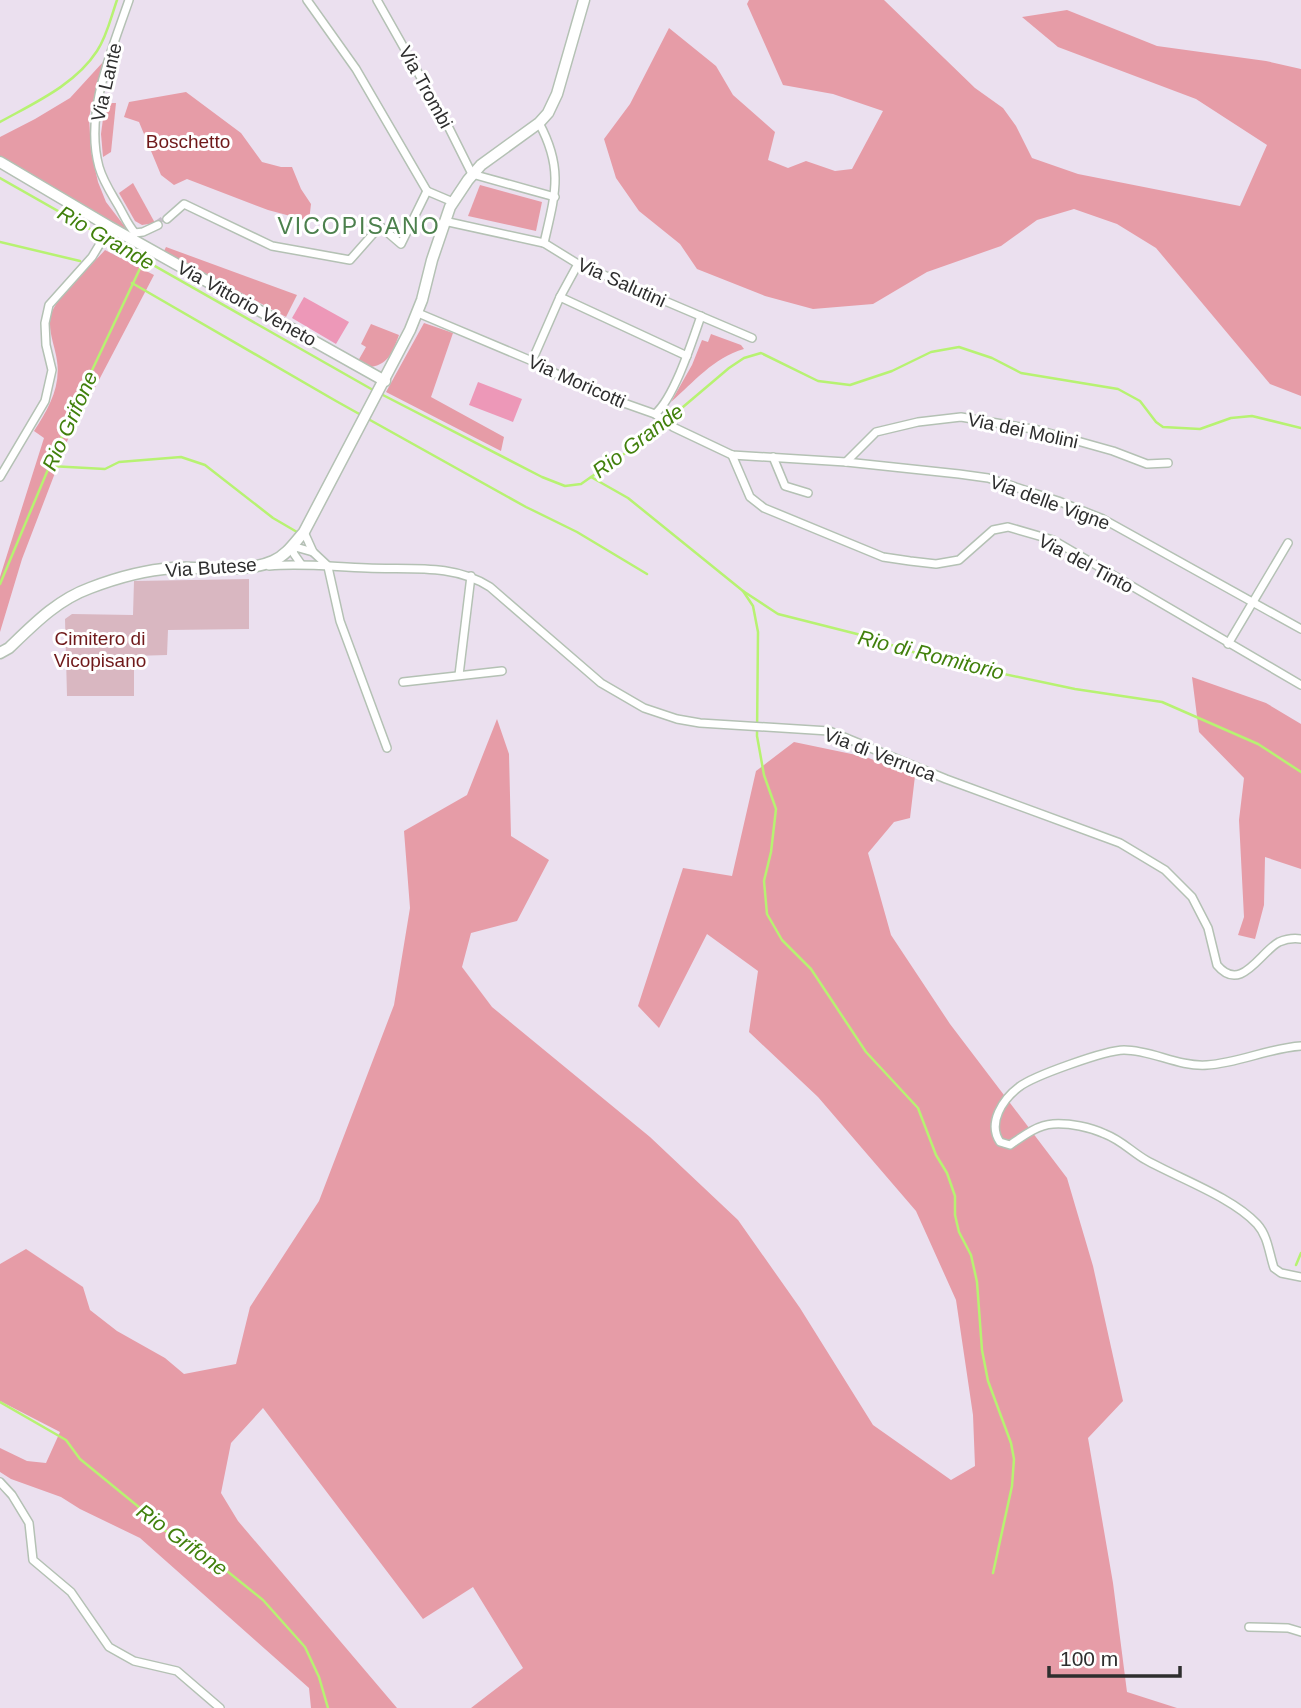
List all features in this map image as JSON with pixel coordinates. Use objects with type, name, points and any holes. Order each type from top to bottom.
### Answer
[{"type":"street","name":"Via Lante","points":[[129,0],[98,104],[95,135],[103,177],[133,236]]},
{"type":"street","points":[[322,0],[310,3],[356,69],[427,191],[453,201]]},
{"type":"street","name":"Via Trombi","points":[[377,0],[472,174]]},
{"type":"street","points":[[544,243],[555,197],[554,155],[539,122],[548,113],[557,94],[584,0]]},
{"type":"street","name":"Via Butese","points":[[0,653],[60,602],[88,588],[141,573],[171,569],[254,567],[284,555],[304,531],[418,313],[444,220],[453,201],[472,174],[491,156],[539,122]]},
{"type":"street","name":"Via Vittorio Veneto","points":[[0,162],[108,231],[133,236],[382,385]]},
{"type":"street","points":[[472,174],[555,197]]},
{"type":"street","points":[[167,219],[184,204],[272,246],[350,260],[380,226],[401,244],[427,191]]},
{"type":"street","name":"Via Salutini","points":[[444,220],[544,243],[578,264],[752,338]]},
{"type":"street","points":[[133,236],[158,225]]},
{"type":"street","points":[[0,477],[46,401],[52,370],[46,345],[45,323],[49,304],[92,257],[108,231]]},
{"type":"street","points":[[532,362],[560,297],[578,264]]},
{"type":"street","points":[[560,297],[687,356]]},
{"type":"street","name":"Via Moricotti","points":[[418,313],[532,362],[587,390],[657,415],[671,426],[732,455]]},
{"type":"street","points":[[657,415],[663,408],[687,356],[701,316]]},
{"type":"street","name":"Via dei Molini","points":[[846,462],[876,432],[918,422],[961,417],[1038,430],[1113,451],[1147,464],[1168,463]]},
{"type":"street","name":"Via delle Vigne","points":[[732,455],[846,462],[959,474],[1013,485],[1103,519],[1301,629]]},
{"type":"street","name":"Via del Tinto","points":[[732,455],[750,496],[764,508],[883,557],[936,564],[959,560],[993,530],[1008,527],[1052,540],[1301,685]]},
{"type":"street","points":[[773,457],[785,486],[808,493]]},
{"type":"street","points":[[304,531],[313,552],[328,567],[340,621],[387,748]]},
{"type":"street","points":[[1228,644],[1288,543]]},
{"type":"street","points":[[301,564],[292,546],[313,552]]},
{"type":"street","name":"Via di Verruca","points":[[254,567],[301,564],[443,570],[471,576],[490,587],[601,683],[644,708],[677,719],[723,725],[829,731],[946,779],[1097,834],[1142,855],[1165,870],[1192,897],[1208,928],[1217,965],[1231,975],[1244,973],[1277,943],[1286,939],[1301,939]]},
{"type":"street","points":[[459,676],[471,576]]},
{"type":"street","points":[[403,682],[502,671]]},
{"type":"street","points":[[1301,1046],[1279,1049],[1226,1064],[1202,1066],[1120,1049],[1019,1086],[999,1110],[995,1129],[1000,1142],[1010,1145],[1042,1126],[1054,1124],[1105,1133],[1145,1159],[1190,1181],[1244,1214],[1256,1223],[1264,1234],[1274,1268],[1281,1273],[1301,1277]]},
{"type":"street","points":[[0,1482],[12,1495],[29,1523],[33,1560],[71,1592],[109,1647],[134,1661],[177,1671],[220,1708]]},
{"type":"street","points":[[1249,1627],[1288,1628],[1301,1632]]},
{"type":"green space","points":[[749,0],[884,0],[975,88],[1003,108],[1016,126],[1032,158],[1078,174],[1240,206],[1267,145],[1196,99],[1058,47],[1022,17],[1067,10],[1157,46],[1266,61],[1301,69],[1301,396],[1270,384],[1156,248],[1117,224],[1074,209],[1037,220],[1001,246],[927,272],[873,304],[813,309],[765,296],[697,269],[680,244],[639,211],[616,178],[604,139],[630,104],[669,28],[716,66],[733,95],[775,132],[768,160],[788,168],[806,161],[835,171],[852,169],[883,111],[833,94],[783,85],[747,4]]},
{"type":"green space","points":[[103,62],[89,117],[91,151],[106,202],[129,232],[0,156],[0,137],[70,98]]},
{"type":"green space","name":"Boschetto","points":[[186,92],[241,133],[262,162],[292,167],[311,204],[309,221],[268,210],[187,179],[174,185],[161,175],[139,122],[124,117],[129,102]]},
{"type":"green space","points":[[105,103],[116,103],[111,152],[103,157],[101,134]]},
{"type":"green space","points":[[133,183],[155,223],[142,225],[135,221],[119,193]]},
{"type":"green space","points":[[480,185],[542,202],[536,231],[468,216]]},
{"type":"green space","points":[[166,247],[297,295],[286,317],[164,251]]},
{"type":"green space","points":[[105,250],[154,275],[68,439],[22,559],[0,632],[0,577],[44,438],[34,431],[48,406],[57,380],[57,361],[50,318],[68,288]]},
{"type":"green space","points":[[424,323],[453,333],[431,397],[504,437],[501,451],[386,392]]},
{"type":"green space","points":[[371,324],[399,335],[386,360],[371,367],[358,361],[366,347],[361,344]]},
{"type":"green space","points":[[711,334],[741,345],[744,349],[713,364],[671,402],[692,365],[702,340],[708,342]]},
{"type":"green space","name":"Cimitero di Vicopisano","points":[[249,579],[249,629],[168,630],[167,655],[134,656],[134,696],[67,696],[65,619],[72,614],[133,615],[134,581]]},
{"type":"green space","points":[[1192,677],[1266,703],[1301,724],[1301,869],[1265,857],[1264,905],[1255,939],[1238,935],[1244,917],[1239,820],[1244,778],[1199,732]]},
{"type":"green space","points":[[497,719],[509,754],[511,836],[549,860],[517,921],[471,933],[462,967],[492,1007],[650,1137],[738,1220],[800,1308],[873,1425],[951,1480],[975,1466],[973,1415],[956,1300],[916,1211],[818,1097],[749,1032],[758,971],[707,934],[659,1028],[638,1006],[683,868],[732,876],[756,771],[794,742],[866,757],[915,776],[910,818],[894,822],[868,853],[891,935],[950,1024],[1067,1178],[1093,1266],[1123,1401],[1088,1438],[1113,1583],[1127,1692],[1177,1708],[471,1708],[523,1668],[473,1587],[423,1619],[263,1408],[231,1443],[221,1493],[238,1521],[397,1708],[311,1708],[309,1688],[140,1538],[61,1497],[11,1479],[0,1472],[0,1448],[27,1461],[46,1463],[60,1432],[0,1401],[0,1264],[26,1249],[83,1287],[90,1310],[117,1331],[165,1358],[184,1374],[236,1364],[250,1307],[319,1201],[394,1005],[410,908],[404,831],[467,795]]},
{"type":"shaded area","points":[[304,297],[349,322],[336,344],[292,318]]},
{"type":"shaded area","points":[[478,382],[522,399],[513,422],[469,405]]},
{"type":"waterway","points":[[0,122],[53,92],[88,63],[104,39],[117,0]]},
{"type":"waterway","name":"Rio Grande","points":[[0,178],[373,390]]},
{"type":"waterway","points":[[0,242],[80,261]]},
{"type":"waterway","name":"Rio Grifone","points":[[0,584],[70,417],[144,260]]},
{"type":"waterway","points":[[132,283],[336,401],[526,507],[577,532],[647,574]]},
{"type":"waterway","name":"Rio Grande","points":[[379,393],[542,477],[565,486],[581,484],[644,440],[729,368],[744,358],[761,353],[818,381],[850,385],[892,371],[931,352],[959,347],[992,358],[1021,373],[1118,389],[1140,401],[1163,427],[1200,429],[1231,418],[1252,416],[1301,428]]},
{"type":"waterway","points":[[50,466],[105,469],[119,462],[181,457],[205,465],[273,518],[297,532]]},
{"type":"waterway","name":"Rio di Romitorio","points":[[591,477],[628,498],[743,591],[778,614],[857,634],[938,660],[1075,689],[1162,702],[1258,744],[1301,772]]},
{"type":"waterway","points":[[743,591],[753,606],[758,632],[757,736],[764,775],[776,809],[771,852],[764,881],[767,914],[782,940],[811,969],[866,1052],[918,1108],[936,1155],[947,1173],[955,1196],[959,1232],[971,1255],[977,1282],[982,1350],[988,1381],[1011,1443],[1014,1459],[1012,1486],[993,1573]]},
{"type":"waterway","points":[[1296,1265],[1301,1253]]},
{"type":"waterway","name":"Rio Grifone","points":[[0,1402],[66,1440],[80,1459],[140,1508],[156,1525],[217,1563],[263,1600],[305,1647],[319,1677],[328,1708]]},
{"type":"tunnel","points":[[158,219],[161,223]]},
{"type":"district","name":"VICOPISANO","points":[[359,226]]}]
